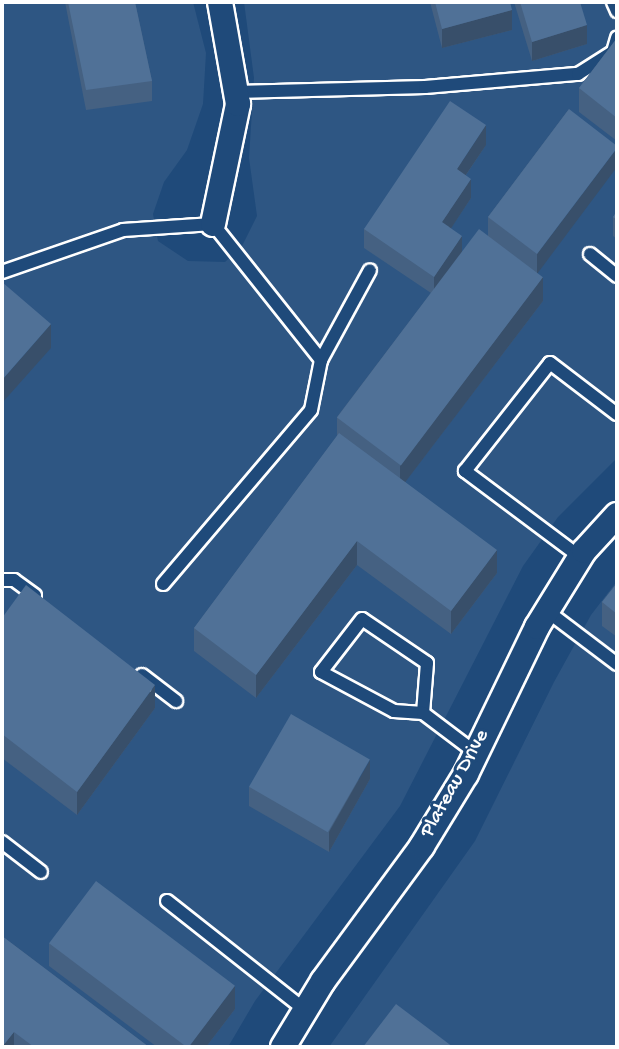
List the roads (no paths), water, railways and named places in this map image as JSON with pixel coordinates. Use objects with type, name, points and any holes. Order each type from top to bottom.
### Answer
[{"type":"street","points":[[213,224],[238,104],[220,2]]},
{"type":"street","name":"Plateau Drive","points":[[283,1047],[305,1010],[422,846],[476,754],[547,611],[580,557],[617,515]]},
{"type":"lane","points":[[613,2],[617,11]]},
{"type":"lane","points":[[236,92],[425,87],[578,74],[613,52],[617,38]]},
{"type":"lane","points":[[2,272],[124,230],[213,224],[321,360]]},
{"type":"lane","points":[[590,254],[617,276]]},
{"type":"lane","points":[[163,584],[311,410],[321,360],[370,270]]},
{"type":"lane","points":[[580,557],[465,471],[550,363],[617,414]]},
{"type":"lane","points":[[2,580],[14,580],[47,604]]},
{"type":"lane","points":[[547,611],[617,664]]},
{"type":"lane","points":[[423,713],[427,663],[362,619],[321,672],[394,711],[423,713],[476,754]]},
{"type":"lane","points":[[133,669],[176,701]]},
{"type":"lane","points":[[2,842],[41,872]]},
{"type":"lane","points":[[167,901],[305,1010]]}]
